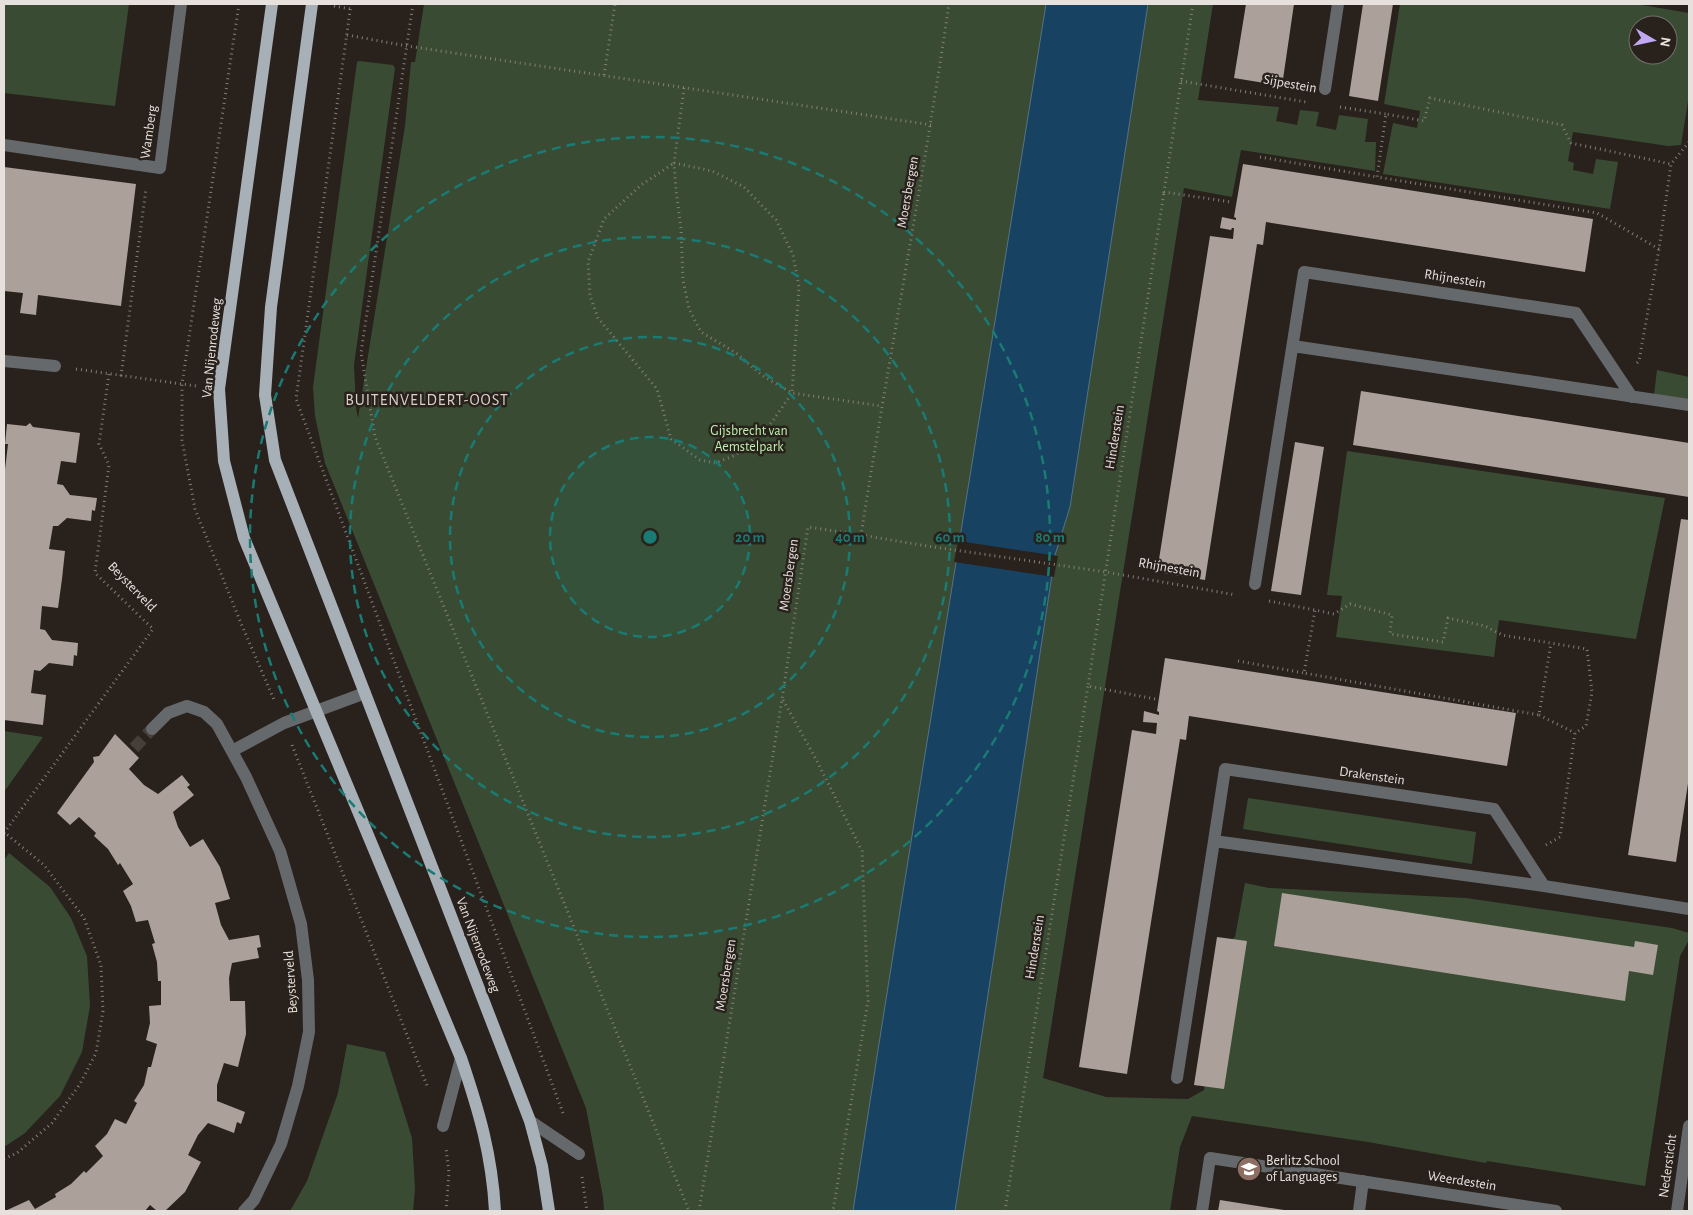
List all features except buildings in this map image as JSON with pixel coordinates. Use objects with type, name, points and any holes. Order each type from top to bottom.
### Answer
[{"type":"main road","name":"Van Nijenrodeweg","points":[[272,4],[220,389],[224,461],[244,538],[461,1058],[488,1146],[494,1179],[496,1211]]},
{"type":"main road","name":"Van Nijenrodeweg","points":[[312,4],[271,307],[265,395],[275,460],[530,1121],[542,1166],[549,1211]]},
{"type":"street","name":"Wamberg","points":[[4,145],[160,168],[181,4]]},
{"type":"street","name":"Sijpestein","points":[[1325,90],[1338,4]]},
{"type":"street","name":"Rhijnestein","points":[[1255,584],[1304,272],[1576,313],[1632,397]]},
{"type":"street","points":[[1293,346],[1689,405]]},
{"type":"street","points":[[4,361],[55,366]]},
{"type":"street","points":[[232,751],[284,723],[364,693]]},
{"type":"street","name":"Beysterveld","points":[[152,729],[168,713],[187,706],[204,712],[217,724],[246,777],[280,851],[301,924],[308,980],[308,1032],[298,1086],[281,1144],[254,1200],[244,1211]]},
{"type":"street","name":"Drakenstein","points":[[1176,1078],[1225,769],[1494,809],[1544,886]]},
{"type":"street","points":[[1214,841],[1544,886],[1689,909]]},
{"type":"street","points":[[444,1126],[461,1058]]},
{"type":"street","points":[[530,1121],[579,1154]]},
{"type":"street","name":"Nedersticht","points":[[1677,1211],[1689,1126]]},
{"type":"street","name":"Weerdestein","points":[[1202,1211],[1210,1158],[1556,1211]]},
{"type":"street","points":[[1359,1211],[1364,1181]]},
{"type":"path","points":[[239,4],[182,384],[182,440],[195,509],[284,723],[429,1089]]},
{"type":"path","points":[[351,4],[296,399],[565,1117]]},
{"type":"path","points":[[413,4],[361,352],[375,437],[689,1211]]},
{"type":"path","points":[[604,75],[615,4]]},
{"type":"path","name":"Moersbergen","points":[[699,1211],[782,700],[808,527],[861,534],[881,406],[932,125],[949,4]]},
{"type":"path","name":"Hinderstein","points":[[1005,1211],[1193,4]]},
{"type":"path","points":[[347,35],[407,46],[932,125]]},
{"type":"path","name":"Sijpestein","points":[[1181,81],[1323,105],[1325,90]]},
{"type":"path","points":[[684,88],[674,163],[681,229],[683,280],[689,309],[701,332],[736,353],[763,376],[792,393],[881,406]]},
{"type":"path","points":[[1323,105],[1424,121],[1430,98],[1562,125],[1571,143],[1671,164]]},
{"type":"path","points":[[1377,177],[1386,114]]},
{"type":"path","points":[[1618,376],[1639,361],[1659,249],[1671,164],[1689,142]]},
{"type":"path","points":[[1260,158],[1597,212],[1659,249]]},
{"type":"path","points":[[674,163],[712,171],[744,188],[776,220],[793,255],[799,287],[792,393],[772,422],[736,455],[715,463],[700,460],[671,439],[656,389],[598,318],[590,296],[588,262],[604,218],[642,186],[674,163]]},
{"type":"path","points":[[121,376],[149,166]]},
{"type":"path","points":[[1164,192],[1231,202]]},
{"type":"path","points":[[55,366],[182,384]]},
{"type":"path","name":"Beysterveld","points":[[4,832],[153,629],[94,573],[109,465],[99,444],[109,374]]},
{"type":"path","name":"Rhijnestein","points":[[861,534],[927,546],[1065,565],[1334,614],[1350,604],[1392,615],[1390,634],[1443,642],[1448,618],[1484,626],[1502,635],[1551,643]]},
{"type":"path","points":[[1253,598],[1255,584]]},
{"type":"path","points":[[1304,673],[1315,610]]},
{"type":"path","points":[[1526,857],[1560,836],[1575,733],[1586,726],[1592,692],[1587,649],[1551,643],[1539,715]]},
{"type":"path","points":[[1238,661],[1539,715],[1575,733]]},
{"type":"path","points":[[1088,686],[1156,698]]},
{"type":"path","points":[[782,700],[817,761],[862,851],[868,1001],[833,1211]]},
{"type":"path","points":[[4,832],[44,865],[84,918],[101,965],[104,1011],[96,1054],[80,1084],[52,1124],[17,1153],[4,1159]]},
{"type":"path","points":[[444,1126],[449,1173],[446,1211]]},
{"type":"path","points":[[579,1154],[587,1211]]},
{"type":"green space","points":[[4,4],[129,4],[115,106],[4,93]]},
{"type":"green space","name":"Gijsbrecht van Aemstelpark","points":[[424,4],[1213,4],[1198,100],[1279,107],[1276,121],[1297,125],[1300,110],[1319,112],[1316,126],[1336,130],[1339,115],[1368,119],[1365,142],[1376,142],[1375,171],[1241,150],[1232,197],[1184,188],[1043,1078],[1106,1097],[1188,1099],[1204,1090],[1226,944],[1235,937],[1245,883],[1269,888],[1466,898],[1672,928],[1689,933],[1689,940],[1680,956],[1645,1186],[1487,1161],[1486,1163],[1368,1142],[1192,1116],[1180,1147],[1170,1211],[604,1211],[586,1108],[325,463],[315,416],[313,387],[357,62],[393,65],[395,68],[354,365],[358,418],[405,126],[411,62],[415,62]]},
{"type":"green space","points":[[1400,4],[1636,4],[1689,13],[1689,95],[1681,145],[1668,146],[1573,132],[1568,161],[1574,163],[1573,170],[1593,174],[1596,159],[1618,162],[1610,209],[1383,174],[1393,123],[1417,128],[1420,111],[1384,104]]},
{"type":"green space","points":[[1657,370],[1689,377],[1689,402],[1654,395]]},
{"type":"green space","points":[[1347,451],[1665,498],[1636,639],[1499,620],[1494,657],[1336,637],[1342,596],[1327,595]]},
{"type":"green space","points":[[4,731],[43,737],[4,792]]},
{"type":"green space","points":[[1248,798],[1476,832],[1472,864],[1243,829]]},
{"type":"green space","points":[[9,853],[50,887],[71,918],[87,956],[90,1006],[82,1052],[60,1096],[25,1133],[4,1147],[4,860]]},
{"type":"green space","points":[[347,1044],[385,1052],[412,1138],[415,1189],[413,1211],[290,1211],[307,1181],[338,1093]]},
{"type":"water","points":[[1046,4],[1148,4],[1070,507],[1055,555],[955,1211],[853,1211],[924,758]]},
{"type":"pier","points":[[958,541],[1058,556],[1054,577],[954,562]]},
{"type":"tunnel","points":[[134,748],[152,729]]},
{"type":"place","name":"Berlitz School of Languages","points":[[1249,1169]]},
{"type":"district","name":"BUITENVELDERT-OOST","points":[[427,400]]}]
